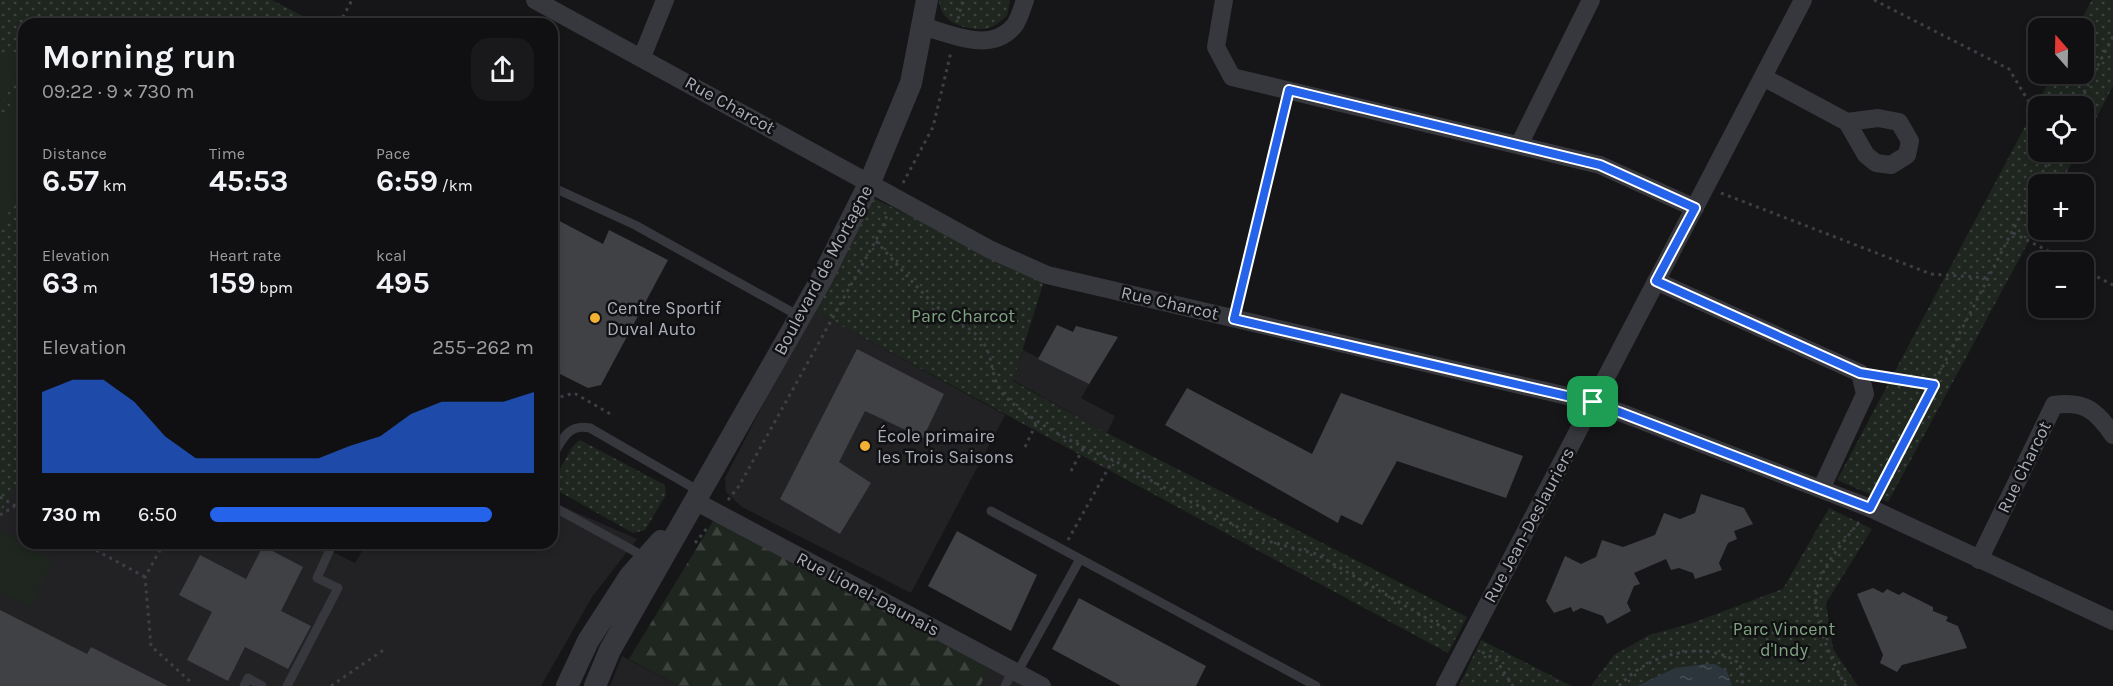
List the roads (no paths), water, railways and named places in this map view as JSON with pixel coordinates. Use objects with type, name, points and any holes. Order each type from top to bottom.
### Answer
[{"type":"street","name":"Rue Charcot","points":[[536,0],[989,249],[1047,275],[1593,402],[1870,508],[2113,621]]},
{"type":"street","points":[[642,57],[665,0]]},
{"type":"street","name":"Boulevard de Mortagne","points":[[595,686],[610,650],[799,316],[870,182],[911,83],[927,0]]},
{"type":"street","points":[[922,26],[983,42],[1001,37],[1015,25],[1025,0]]},
{"type":"street","points":[[1224,0],[1216,47],[1232,77],[1600,165],[1695,208]]},
{"type":"street","points":[[1519,145],[1591,0]]},
{"type":"street","name":"Rue Jean-Deslauriers","points":[[1445,686],[1803,0]]},
{"type":"street","points":[[1763,77],[1847,122]]},
{"type":"street","points":[[1656,281],[1860,373],[1865,394],[1821,489]]},
{"type":"street","name":"Rue Charcot","points":[[1979,560],[2055,405],[2074,402],[2091,409],[2113,435]]},
{"type":"street","name":"Boulevard de Mortagne","points":[[567,686],[588,641],[630,576],[697,496]]},
{"type":"street","name":"Rue Lionel-Daunais","points":[[697,496],[1012,676],[1042,686]]},
{"type":"lane","points":[[558,190],[635,225],[799,316]]},
{"type":"lane","points":[[558,448],[568,431],[582,426],[590,428],[697,496]]},
{"type":"lane","points":[[558,509],[647,558]]},
{"type":"lane","points":[[991,511],[1316,686]]},
{"type":"lane","points":[[287,686],[338,588],[317,578],[330,549]]},
{"type":"lane","points":[[1012,676],[1080,559]]},
{"type":"lane","points":[[244,686],[248,678],[262,686]]},
{"type":"water","points":[[1715,664],[1727,671],[1732,686],[1637,686],[1675,668]]},
{"type":"place","name":"Centre Sportif Duval Auto","points":[[595,318]]},
{"type":"place","name":"École primaire les Trois Saisons","points":[[865,446]]},
{"type":"park label","name":"Parc Charcot","points":[[963,316]]},
{"type":"park label","name":"Parc Vincent d'Indy","points":[[1784,639]]}]
